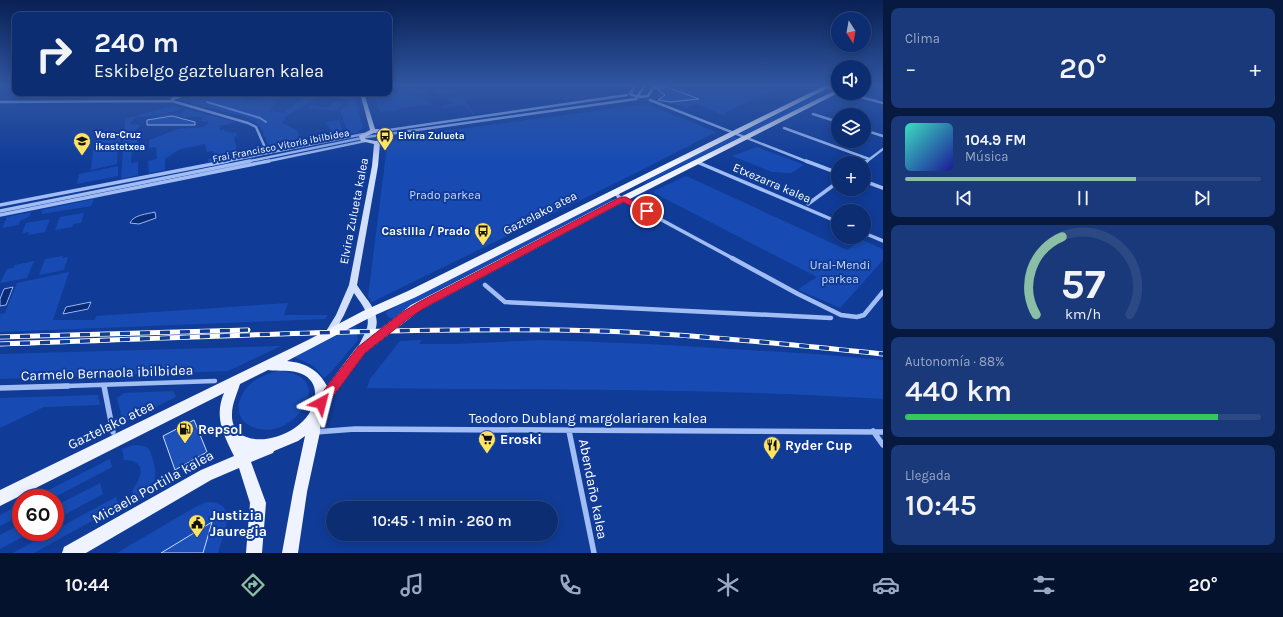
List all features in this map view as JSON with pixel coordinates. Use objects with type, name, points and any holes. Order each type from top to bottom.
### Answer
[{"type":"main road","name":"Gaztelako atea","points":[[0,498],[265,366],[371,311],[412,294],[776,112]]},
{"type":"main road","points":[[290,553],[313,426],[321,403],[361,350],[422,304],[624,199],[798,112]]},
{"type":"main road","name":"Gaztelako atea","points":[[265,366],[285,365],[301,368],[314,376],[321,388],[321,403]]},
{"type":"main road","points":[[236,380],[228,399],[225,415],[230,433],[243,459],[258,503],[254,553]]},
{"type":"main road","points":[[230,433],[240,441],[256,446],[275,444],[293,437],[304,429],[313,426]]},
{"type":"main road","name":"Micaela Portilla kalea","points":[[70,553],[206,475],[275,444]]},
{"type":"street","points":[[207,112],[248,123],[256,127],[267,152]]},
{"type":"street","points":[[367,112],[373,131]]},
{"type":"street","points":[[364,138],[373,131],[382,131],[513,112]]},
{"type":"street","name":"Frai Francisco Vitoria ibilbidea","points":[[0,205],[267,152],[538,112]]},
{"type":"street","points":[[680,112],[831,170]]},
{"type":"street","points":[[813,114],[831,120]]},
{"type":"street","points":[[784,128],[861,156]]},
{"type":"street","points":[[364,138],[377,142],[387,139],[389,136],[388,134],[382,131]]},
{"type":"street","points":[[871,132],[883,136]]},
{"type":"street","name":"Frai Francisco Vitoria ibilbidea","points":[[0,211],[364,138]]},
{"type":"street","name":"Frai Francisco Vitoria ibilbidea","points":[[0,215],[364,138]]},
{"type":"street","name":"Elvira Zulueta kalea","points":[[330,333],[340,315],[353,285],[375,166],[377,142]]},
{"type":"street","points":[[871,158],[883,149]]},
{"type":"street","name":"Etxezarra kalea","points":[[697,162],[831,219]]},
{"type":"street","points":[[871,184],[883,188]]},
{"type":"street","points":[[808,204],[831,187]]},
{"type":"street","points":[[620,190],[617,195],[832,312],[857,318],[864,315],[883,292]]},
{"type":"street","points":[[871,236],[883,241]]},
{"type":"street","points":[[353,285],[358,295],[371,311],[373,318],[372,329],[361,350]]},
{"type":"street","points":[[484,285],[505,302],[830,318]]},
{"type":"street","name":"Carmelo Bernaola ibilbidea","points":[[0,388],[215,381]]},
{"type":"street","points":[[104,385],[113,432]]},
{"type":"street","name":"Teodoro Dublang margolariaren kalea","points":[[313,426],[570,431],[883,432]]},
{"type":"street","name":"Abendaño kalea","points":[[570,431],[594,553]]},
{"type":"street","points":[[873,431],[883,445]]},
{"type":"green space","points":[[151,112],[172,112],[159,115],[136,117],[129,124],[140,125],[134,133],[137,140],[137,148],[132,150],[131,163],[138,162],[138,175],[121,179],[125,119]]},
{"type":"green space","points":[[183,112],[196,112],[236,122],[219,126],[220,130],[224,129],[225,132],[236,132],[237,136],[234,137],[237,152],[243,151],[244,154],[208,162],[208,159],[215,157],[213,151],[207,152],[205,144],[180,149],[165,159],[165,170],[149,173],[148,161],[157,159],[156,147],[149,148],[149,140],[178,129],[203,127],[209,123],[207,121],[201,121],[203,117],[155,117],[165,114],[181,114]]},
{"type":"green space","points":[[225,112],[294,112],[287,116],[282,123],[297,130],[299,136],[296,142],[269,146],[261,128],[255,122],[243,116]]},
{"type":"green space","points":[[340,112],[359,112],[363,128],[356,133],[348,133]]},
{"type":"green space","name":"Prado parkea","points":[[589,112],[667,112],[716,132],[634,174],[372,302],[368,297],[387,146],[399,137]]},
{"type":"green space","points":[[715,112],[726,112],[726,114],[723,115]]},
{"type":"green space","points":[[783,112],[791,112],[744,135],[740,133]]},
{"type":"green space","points":[[339,120],[343,133],[338,136],[307,142],[305,141],[333,134],[326,122]]},
{"type":"green space","points":[[120,136],[120,143],[94,148],[94,141]]},
{"type":"green space","points":[[734,136],[738,138],[643,185],[651,178]]},
{"type":"green space","points":[[118,145],[117,164],[91,170],[93,150]]},
{"type":"green space","points":[[757,147],[804,165],[791,173],[772,172],[732,156]]},
{"type":"green space","points":[[118,166],[118,176],[77,184],[79,174]]},
{"type":"green space","name":"Ural-Mendi parkea","points":[[686,176],[831,243],[831,244],[847,250],[856,244],[871,244],[883,249],[883,260],[840,308],[799,290],[817,277],[652,192]]},
{"type":"green space","points":[[94,199],[91,206],[42,214],[42,210]]},
{"type":"green space","points":[[609,199],[612,199],[613,201],[432,293],[394,318],[389,318],[386,314],[387,311]]},
{"type":"green space","points":[[31,212],[30,216],[20,221],[18,225],[2,228],[7,217]]},
{"type":"green space","points":[[84,213],[81,223],[73,224],[72,227],[55,230],[60,217]]},
{"type":"green space","points":[[50,219],[45,232],[28,235],[29,232],[22,233],[26,223]]},
{"type":"green space","points":[[63,256],[62,258],[68,257],[64,270],[39,275],[45,259]]},
{"type":"green space","points":[[34,261],[27,278],[0,283],[7,269],[13,268],[15,265]]},
{"type":"green space","points":[[69,272],[53,320],[95,320],[96,316],[288,303],[284,315],[328,315],[325,319],[0,332],[0,314],[5,313],[17,283]]},
{"type":"green space","points":[[356,326],[358,340],[332,371],[324,378],[314,366],[294,357]]},
{"type":"green space","points":[[422,340],[419,344],[543,340],[648,344],[815,354],[883,360],[883,399],[818,395],[690,391],[367,388],[370,379],[400,341]]},
{"type":"green space","points":[[281,346],[228,371],[0,379],[0,354]]},
{"type":"green space","points":[[278,371],[296,375],[306,382],[309,393],[306,404],[298,415],[287,424],[274,429],[260,429],[251,426],[241,417],[239,411],[239,404],[244,391],[250,384],[263,376]]},
{"type":"green space","points":[[173,391],[176,397],[123,423],[117,398],[124,393]]},
{"type":"green space","points":[[98,395],[100,405],[44,407],[0,428],[0,398]]},
{"type":"green space","points":[[134,445],[148,448],[155,467],[155,479],[153,484],[147,494],[136,502],[132,491],[140,476],[140,467],[137,463],[124,460],[122,449]]},
{"type":"green space","points":[[110,459],[112,467],[64,492],[64,489],[51,489]]},
{"type":"green space","points":[[100,483],[103,494],[64,515],[64,501]]},
{"type":"green space","points":[[116,497],[119,506],[64,536],[64,525]]},
{"type":"green space","points":[[207,502],[217,503],[223,507],[226,513],[227,520],[218,553],[203,553],[211,522],[161,553],[117,553],[197,506]]},
{"type":"green space","points":[[12,509],[12,520],[0,526],[0,515]]},
{"type":"green space","points":[[12,529],[12,541],[15,541],[0,549],[0,535]]},
{"type":"green space","points":[[35,541],[56,541],[34,553],[13,553]]},
{"type":"shaded area","points":[[155,212],[156,218],[139,224],[130,223],[134,218]]},
{"type":"shaded area","points":[[13,287],[6,305],[0,306],[0,299],[4,289]]},
{"type":"shaded area","points":[[91,302],[88,309],[63,314],[66,307]]},
{"type":"building","points":[[172,116],[195,122],[195,125],[147,125],[147,120]]},
{"type":"building","name":"Repsol","points":[[194,420],[207,452],[175,470],[163,436]]},
{"type":"building","name":"Justizia Jauregia","points":[[212,522],[203,553],[161,553]]},
{"type":"waterway","points":[[239,112],[260,118],[266,122]]},
{"type":"railway","points":[[0,337],[248,330]]},
{"type":"railway","points":[[0,344],[416,330],[555,330],[678,335],[883,354]]},
{"type":"place","name":"Elvira Zulueta","points":[[385,151]]},
{"type":"place","name":"Vera-Cruz ikastetxea","points":[[82,156]]},
{"type":"place","name":"Castilla / Prado","points":[[483,246]]},
{"type":"place","name":"Repsol","points":[[185,444]]},
{"type":"place","name":"Eroski","points":[[487,454]]},
{"type":"place","name":"Ryder Cup","points":[[772,460]]},
{"type":"place","name":"Justizia Jauregia","points":[[197,538]]},
{"type":"route","points":[[321,403],[361,350],[415,308],[624,199],[647,211]]}]
